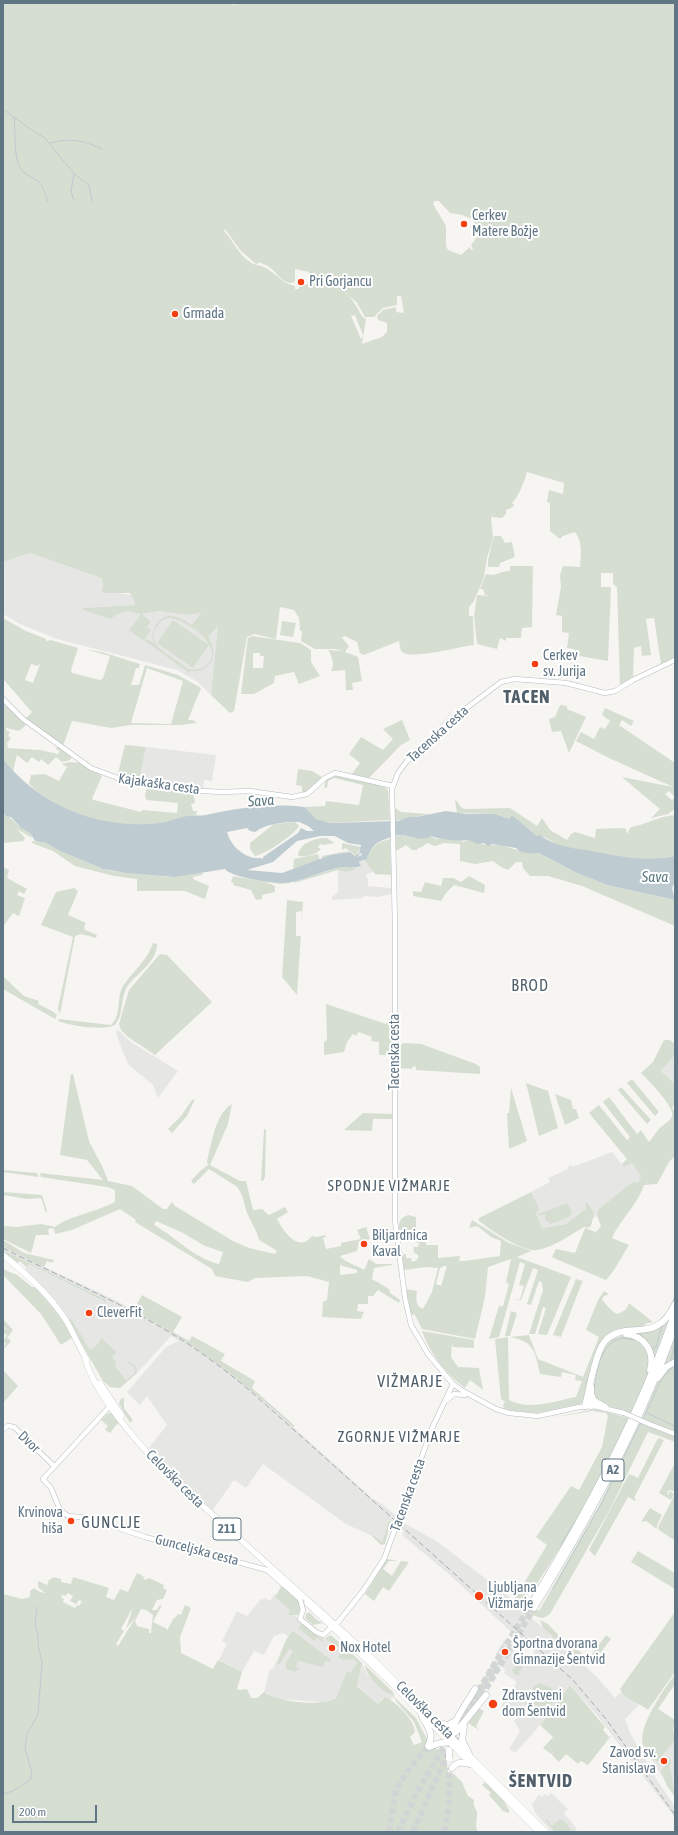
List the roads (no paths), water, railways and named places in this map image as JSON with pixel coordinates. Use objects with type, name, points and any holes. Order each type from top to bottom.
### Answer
[{"type":"highway","points":[[588,1406],[592,1378],[601,1348],[606,1341],[616,1335],[654,1328],[667,1318],[675,1304]]},
{"type":"highway","name":"A2","points":[[675,1312],[646,1394],[610,1465],[572,1536],[566,1540],[532,1607],[574,1543],[614,1468],[675,1327]]},
{"type":"highway","points":[[616,1335],[635,1336],[643,1341],[649,1349],[652,1363],[646,1394]]},
{"type":"highway","points":[[646,1394],[663,1371],[675,1362]]},
{"type":"highway","points":[[588,1406],[592,1396],[592,1378]]},
{"type":"highway","points":[[592,1396],[598,1404],[604,1407]]},
{"type":"highway","points":[[474,1766],[454,1766],[449,1758],[449,1750],[453,1728],[475,1689]]},
{"type":"highway","points":[[469,1754],[462,1740],[462,1730],[486,1695]]},
{"type":"highway","points":[[421,1713],[430,1728],[430,1746],[450,1738],[466,1723]]},
{"type":"highway","points":[[438,1723],[448,1725],[459,1718]]},
{"type":"main road","name":"Tacenska cesta","points":[[334,1626],[374,1576],[386,1553],[433,1426],[453,1384],[428,1354],[413,1328],[406,1306],[396,1239],[393,786],[407,761],[448,722],[501,682],[515,679],[560,682],[574,684],[598,693],[610,693],[675,660]]},
{"type":"main road","name":"Kajakaška cesta","points":[[3,699],[23,720],[91,768],[123,780],[185,790],[222,792],[250,791],[295,797],[307,794],[325,778],[334,773],[393,786]]},
{"type":"main road","name":"211","points":[[3,1255],[25,1274],[54,1303],[70,1327],[92,1376],[112,1404]]},
{"type":"main road","points":[[453,1384],[502,1411],[525,1415],[547,1415],[588,1406],[604,1407],[624,1413],[675,1434]]},
{"type":"main road","points":[[444,1402],[456,1394],[476,1398]]},
{"type":"main road","points":[[54,1466],[112,1404]]},
{"type":"main road","name":"Celovška cesta","points":[[112,1404],[134,1439],[177,1484],[300,1594],[438,1723],[474,1766],[540,1832]]},
{"type":"main road","name":"Dvor","points":[[3,1429],[8,1426],[14,1428],[54,1466]]},
{"type":"main road","name":"Gunceljska cesta","points":[[54,1466],[43,1479],[51,1488],[60,1510],[68,1516],[90,1518],[145,1536],[265,1569],[299,1598],[302,1607],[301,1617],[321,1634],[324,1634],[334,1626]]},
{"type":"main road","name":"Celovška cesta","points":[[334,1626],[421,1713],[469,1754],[546,1832]]},
{"type":"water","points":[[3,759],[18,776],[53,802],[72,811],[115,823],[159,823],[181,817],[206,815],[230,810],[280,806],[305,807],[316,819],[329,823],[398,821],[409,817],[446,811],[466,814],[495,814],[509,819],[512,815],[537,836],[540,835],[562,846],[630,858],[664,858],[675,856],[675,881],[672,888],[675,900],[607,885],[577,873],[539,853],[530,854],[519,851],[516,848],[492,844],[488,846],[484,843],[478,844],[468,840],[449,840],[431,836],[423,839],[402,835],[393,836],[377,843],[372,848],[365,861],[363,854],[360,853],[357,858],[361,866],[337,868],[286,883],[246,878],[225,869],[174,877],[126,873],[104,869],[60,851],[46,843],[35,841],[30,833],[21,828],[11,817],[6,816],[3,811]],"holes":[[[299,822],[308,826],[314,831],[307,831],[301,828],[298,833],[263,857],[263,860],[262,858],[245,855],[232,843],[227,832],[247,828],[250,831],[255,832],[270,825]],[[320,836],[335,836],[348,843],[361,845],[359,853],[355,856],[350,852],[331,855],[282,873],[247,870],[273,862],[297,841]]]},
{"type":"waterway","points":[[3,109],[45,138],[74,174],[89,185],[92,201]]},
{"type":"waterway","points":[[14,117],[18,164],[25,173],[39,182],[48,202]]},
{"type":"waterway","points":[[51,143],[71,140],[102,149]]},
{"type":"waterway","points":[[74,175],[71,191],[74,200]]},
{"type":"waterway","name":"Sava","points":[[354,861],[364,857],[365,851]]},
{"type":"waterway","points":[[673,1302],[675,1295]]},
{"type":"waterway","points":[[652,1349],[656,1347],[662,1326]]},
{"type":"waterway","points":[[594,1389],[598,1366],[608,1346],[621,1338],[636,1340]]},
{"type":"waterway","points":[[637,1341],[642,1344]]},
{"type":"waterway","points":[[671,1360],[675,1343]]},
{"type":"waterway","points":[[643,1419],[662,1378],[675,1366]]},
{"type":"waterway","points":[[647,1412],[675,1426]]},
{"type":"waterway","points":[[553,1589],[602,1502],[641,1422]]},
{"type":"waterway","points":[[561,1545],[575,1521]]},
{"type":"waterway","points":[[3,1794],[13,1791],[30,1780],[32,1773],[25,1748],[27,1734],[38,1715],[42,1662],[35,1624],[37,1607]]},
{"type":"tunnel","points":[[455,1729],[530,1606]]},
{"type":"tunnel","points":[[477,1704],[534,1608]]},
{"type":"tunnel","points":[[413,1832],[450,1748],[463,1727]]},
{"type":"tunnel","points":[[398,1832],[417,1792],[448,1740]]},
{"type":"tunnel","points":[[389,1832],[396,1790],[406,1773],[428,1746]]},
{"type":"tunnel","points":[[444,1832],[449,1808],[449,1768]]},
{"type":"railway","points":[[3,1248],[149,1320],[191,1346],[255,1395],[573,1680],[606,1719],[675,1815]]},
{"type":"place","name":"Cerkev Matere Božje","points":[[464,224]]},
{"type":"place","name":"Pri Gorjancu","points":[[301,282]]},
{"type":"place","name":"Grmada","points":[[175,314]]},
{"type":"place","name":"Cerkev sv. Jurija","points":[[535,664]]},
{"type":"place","name":"Biljardnica Kaval","points":[[364,1244]]},
{"type":"place","name":"CleverFit","points":[[89,1313]]},
{"type":"place","name":"Krvinova hiša","points":[[71,1521]]},
{"type":"place","name":"Ljubljana Vižmarje","points":[[479,1596]]},
{"type":"place","name":"Nox Hotel","points":[[332,1648]]},
{"type":"place","name":"Športna dvorana Gimnazije Šentvid","points":[[505,1652]]},
{"type":"place","name":"Zdravstveni dom Šentvid","points":[[493,1704]]},
{"type":"place","name":"Zavod sv. Stanislava","points":[[664,1761]]},
{"type":"district","name":"TACEN","points":[[527,697]]},
{"type":"district","name":"BROD","points":[[530,986]]},
{"type":"district","name":"SPODNJE VIŽMARJE","points":[[389,1186]]},
{"type":"district","name":"VIŽMARJE","points":[[410,1382]]},
{"type":"district","name":"ZGORNJE VIŽMARJE","points":[[399,1437]]},
{"type":"district","name":"GUNCLJE","points":[[111,1523]]},
{"type":"district","name":"ŠENTVID","points":[[541,1781]]}]
